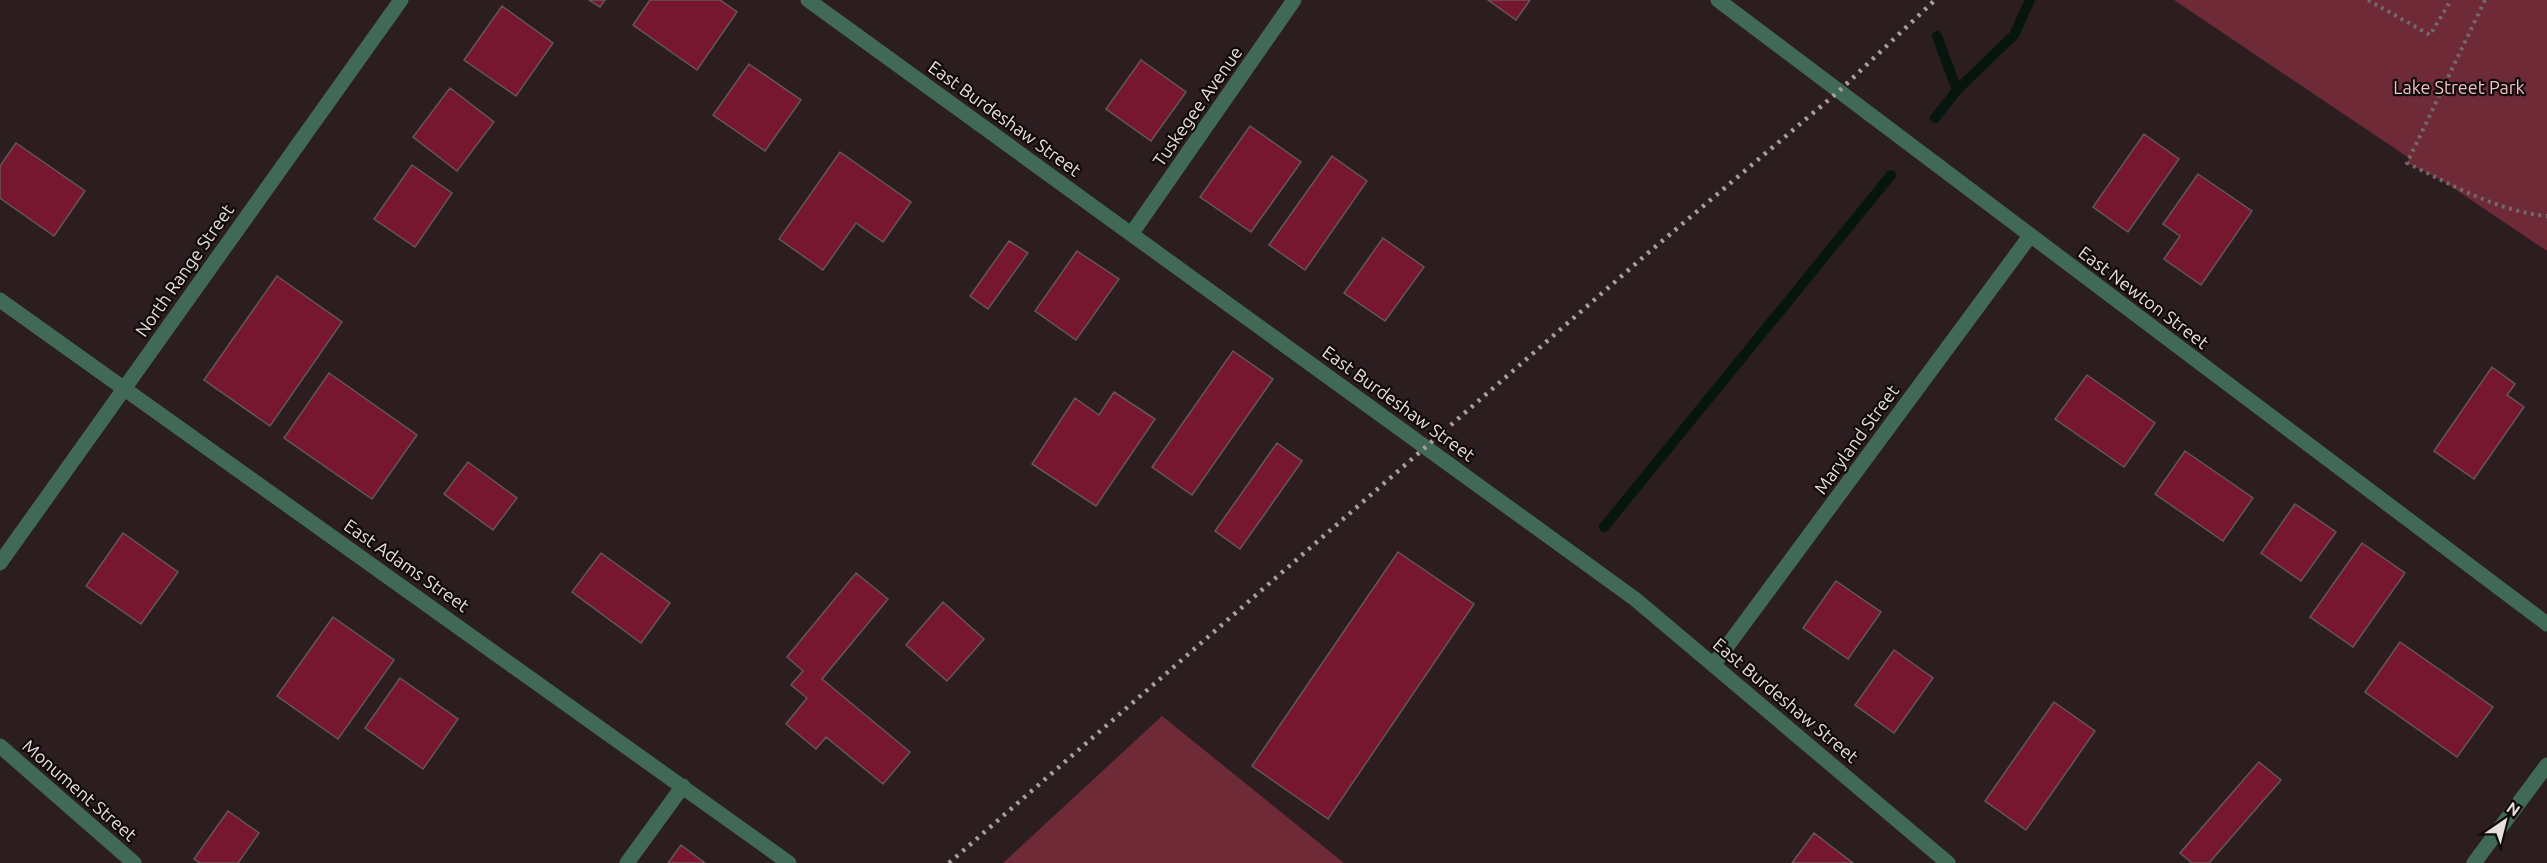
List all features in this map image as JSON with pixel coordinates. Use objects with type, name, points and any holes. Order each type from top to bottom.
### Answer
[{"type":"street","name":"North Range Street","points":[[0,563],[401,0]]},
{"type":"street","name":"East Burdeshaw Street","points":[[808,0],[1635,599],[1948,863]]},
{"type":"street","name":"Tuskegee Avenue","points":[[1132,234],[1294,0]]},
{"type":"street","name":"East Newton Street","points":[[1718,0],[2547,624]]},
{"type":"street","name":"Maryland Street","points":[[1714,664],[2030,237]]},
{"type":"street","name":"East Adams Street","points":[[0,300],[789,863]]},
{"type":"street","name":"Monument Street","points":[[0,746],[134,863]]},
{"type":"street","points":[[2474,863],[2547,765]]},
{"type":"street","points":[[627,863],[684,786]]},
{"type":"path","points":[[2368,0],[2430,35],[2451,0]]},
{"type":"path","points":[[2485,0],[2407,163],[2475,197],[2534,215],[2547,216]]},
{"type":"green space","name":"Lake Street Park","points":[[2174,0],[2547,0],[2547,251],[2443,181],[2407,163],[2409,158]]},
{"type":"green space","points":[[1162,716],[1344,863],[1003,863]]},
{"type":"building","points":[[589,0],[605,0],[600,7]]},
{"type":"building","points":[[650,0],[720,0],[737,12],[697,70],[633,25]]},
{"type":"building","points":[[1488,0],[1530,0],[1516,20]]},
{"type":"building","points":[[502,6],[553,43],[516,96],[464,60]]},
{"type":"building","points":[[1141,60],[1186,92],[1151,141],[1106,109]]},
{"type":"building","points":[[749,64],[801,100],[765,151],[713,115]]},
{"type":"building","points":[[450,88],[494,122],[457,171],[413,137]]},
{"type":"building","points":[[1250,126],[1301,162],[1251,232],[1200,197]]},
{"type":"building","points":[[2144,134],[2179,159],[2128,232],[2093,207]]},
{"type":"building","points":[[16,143],[85,191],[54,236],[0,198],[0,166]]},
{"type":"building","points":[[840,152],[911,202],[883,242],[856,223],[823,270],[779,239]]},
{"type":"building","points":[[1332,156],[1367,181],[1305,270],[1269,245]]},
{"type":"building","points":[[412,165],[452,193],[415,247],[374,219]]},
{"type":"building","points":[[2198,174],[2252,211],[2201,285],[2164,259],[2180,236],[2163,224]]},
{"type":"building","points":[[1383,238],[1424,267],[1385,321],[1344,293]]},
{"type":"building","points":[[1009,241],[1028,253],[988,309],[970,296]]},
{"type":"building","points":[[1077,251],[1119,279],[1076,340],[1035,311]]},
{"type":"building","points":[[277,276],[342,322],[270,426],[204,380]]},
{"type":"building","points":[[1233,351],[1273,379],[1192,495],[1152,467]]},
{"type":"building","points":[[2492,367],[2515,384],[2507,395],[2524,407],[2474,479],[2434,451]]},
{"type":"building","points":[[329,373],[417,435],[372,499],[284,438]]},
{"type":"building","points":[[2087,375],[2155,423],[2124,467],[2055,419]]},
{"type":"building","points":[[1114,392],[1155,419],[1096,506],[1032,464],[1075,398],[1099,415]]},
{"type":"building","points":[[1277,443],[1302,461],[1240,549],[1215,531]]},
{"type":"building","points":[[2185,451],[2253,498],[2223,541],[2155,494]]},
{"type":"building","points":[[468,462],[517,498],[493,530],[444,494]]},
{"type":"building","points":[[2295,504],[2336,532],[2301,581],[2261,553]]},
{"type":"building","points":[[123,533],[178,572],[141,624],[86,586]]},
{"type":"building","points":[[2362,543],[2405,573],[2353,647],[2310,617]]},
{"type":"building","points":[[1398,552],[1474,604],[1328,819],[1252,766]]},
{"type":"building","points":[[601,553],[670,603],[641,643],[572,592]]},
{"type":"building","points":[[856,573],[888,599],[822,679],[910,752],[883,784],[826,737],[816,749],[786,724],[807,698],[791,685],[803,671],[787,657]]},
{"type":"building","points":[[1836,581],[1881,612],[1848,659],[1803,628]]},
{"type":"building","points":[[943,602],[984,639],[947,681],[906,645]]},
{"type":"building","points":[[333,617],[394,660],[338,739],[277,696]]},
{"type":"building","points":[[2400,642],[2493,707],[2457,757],[2365,692]]},
{"type":"building","points":[[1894,650],[1933,678],[1894,733],[1855,705]]},
{"type":"building","points":[[400,678],[458,719],[423,769],[365,728]]},
{"type":"building","points":[[2054,702],[2095,731],[2026,830],[1985,801]]},
{"type":"building","points":[[2259,762],[2281,780],[2209,863],[2192,863],[2180,853]]},
{"type":"building","points":[[228,811],[259,833],[238,863],[200,863],[194,859]]},
{"type":"building","points":[[1814,833],[1853,863],[1792,863]]},
{"type":"building","points":[[681,845],[705,863],[668,863]]},
{"type":"waterway","points":[[1935,118],[1957,90],[2014,35],[2030,0]]},
{"type":"waterway","points":[[1937,36],[1957,90]]},
{"type":"waterway","points":[[1604,527],[1891,175]]},
{"type":"railway","points":[[949,863],[1648,253],[1839,91],[1935,0]]}]
